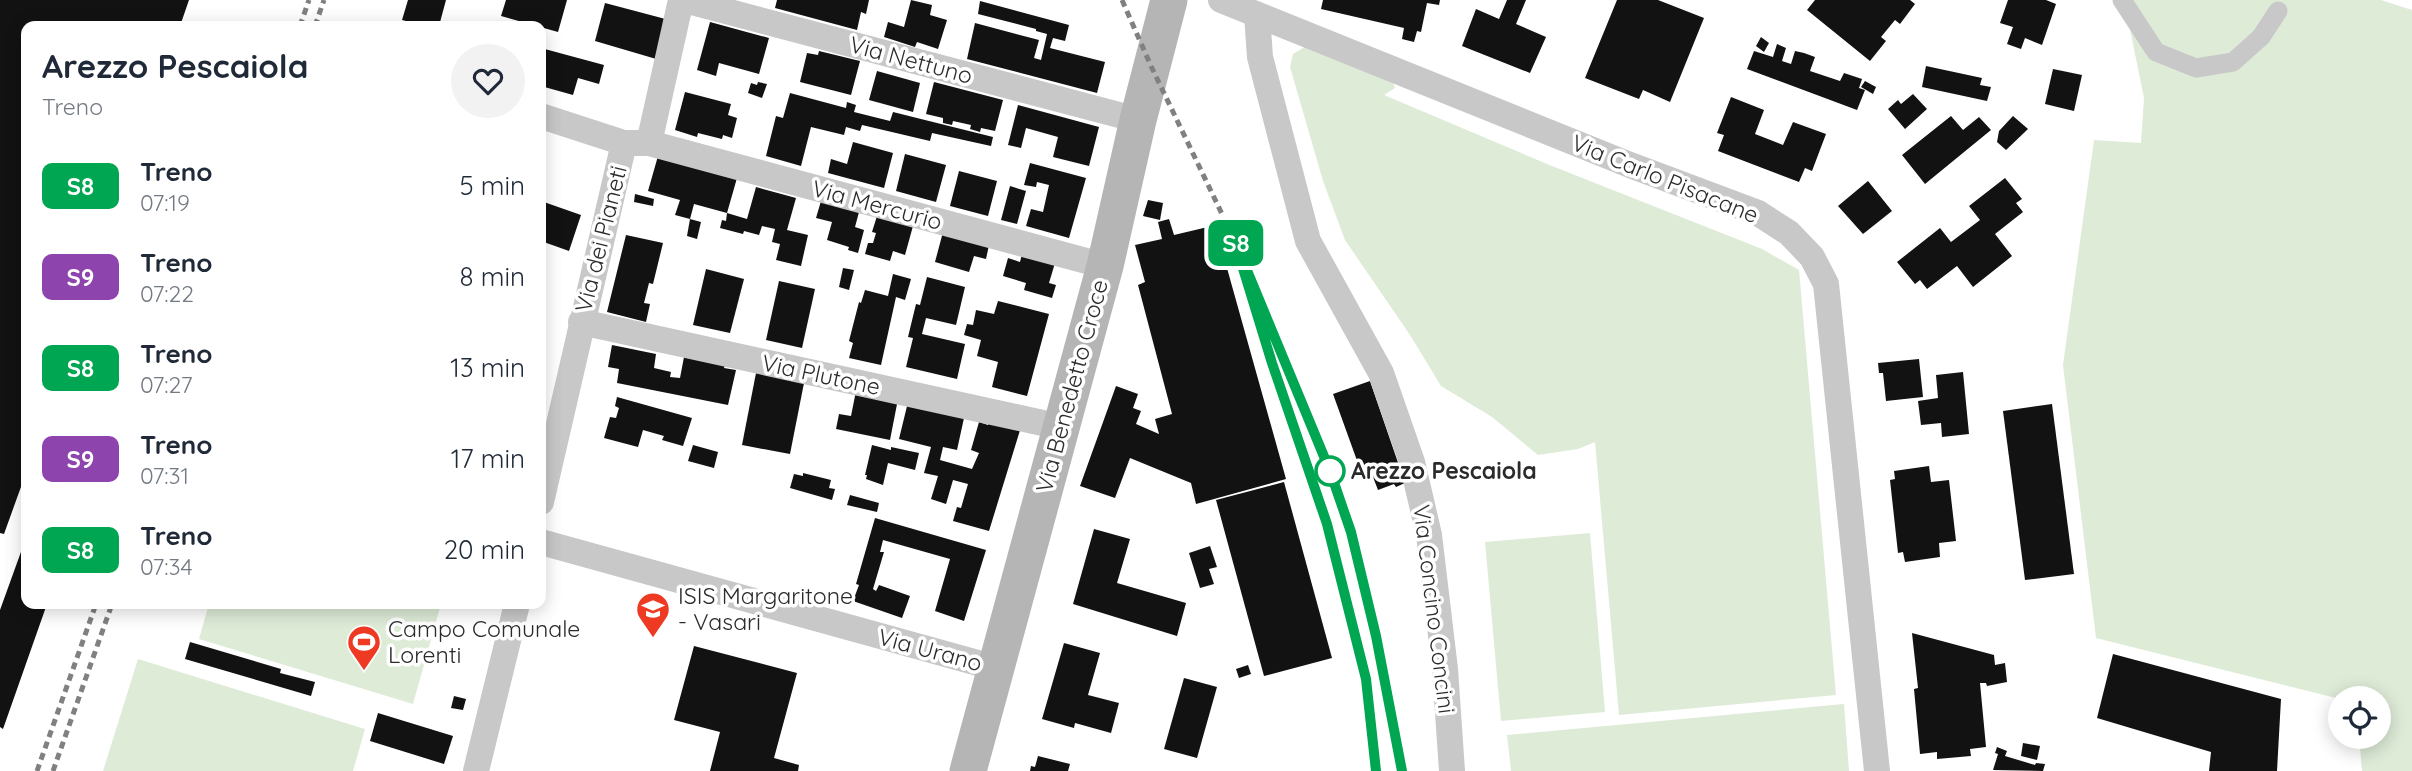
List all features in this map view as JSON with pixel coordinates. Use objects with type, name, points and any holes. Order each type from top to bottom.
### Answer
[{"type":"main road","name":"Via Benedetto Croce","points":[[968,771],[1105,266],[1169,0]]},
{"type":"street","name":"Via Nettuno","points":[[683,0],[1138,120]]},
{"type":"street","name":"Via dei Pianeti","points":[[546,480],[581,322],[683,0]]},
{"type":"street","name":"Via Carlo Pisacane","points":[[1221,0],[1630,165],[1758,213],[1789,233],[1812,257],[1826,284],[1877,771]]},
{"type":"street","points":[[2122,0],[2156,52],[2196,68],[2232,62],[2261,37],[2278,11]]},
{"type":"street","name":"Via Concino Concini","points":[[1257,15],[1260,57],[1308,242],[1381,373],[1412,462],[1429,535],[1445,669],[1452,771]]},
{"type":"street","name":"Via Mercurio","points":[[546,117],[1105,266]]},
{"type":"street","name":"Via Plutone","points":[[581,322],[1061,427]]},
{"type":"street","name":"Via Urano","points":[[546,543],[996,668]]},
{"type":"street","points":[[476,771],[516,609]]},
{"type":"green space","points":[[2124,0],[2381,0],[2412,10],[2412,771],[2362,771],[2360,749],[2391,749],[2391,686],[2328,686],[2328,696],[2096,638],[2063,365],[2094,140],[2141,143],[2144,98]]},
{"type":"green space","points":[[1308,45],[1391,77],[1395,88],[1384,95],[1547,164],[1762,249],[1799,270],[1836,695],[1619,715],[1595,442],[1578,449],[1538,455],[1492,417],[1441,386],[1410,335],[1345,240],[1323,181],[1290,67],[1293,54]]},
{"type":"green space","points":[[1590,533],[1605,712],[1501,721],[1485,542]]},
{"type":"green space","name":"Campo Comunale Lorenti","points":[[208,609],[440,609],[413,704],[199,639]]},
{"type":"green space","points":[[138,659],[365,729],[353,771],[103,771]]},
{"type":"green space","points":[[1844,704],[1849,771],[1511,771],[1507,735]]},
{"type":"building","points":[[0,0],[189,0],[182,21],[21,21],[21,487],[4,534],[0,533]]},
{"type":"building","points":[[408,0],[446,0],[440,21],[402,20]]},
{"type":"building","points":[[506,0],[567,0],[558,32],[546,29],[546,21],[519,21],[501,16]]},
{"type":"building","points":[[777,0],[869,0],[866,14],[861,12],[857,30],[775,8]]},
{"type":"building","points":[[911,0],[932,5],[930,15],[947,20],[938,49],[917,42],[915,47],[884,37],[888,22],[904,27]]},
{"type":"building","points":[[1323,0],[1440,0],[1439,5],[1427,3],[1421,32],[1417,31],[1414,42],[1402,39],[1404,28],[1321,9]]},
{"type":"building","points":[[1507,0],[1526,0],[1516,24],[1546,37],[1530,73],[1462,46],[1476,9],[1499,19]]},
{"type":"building","points":[[1617,0],[1658,0],[1704,18],[1670,102],[1643,90],[1639,99],[1585,78]]},
{"type":"building","points":[[1815,0],[1910,0],[1915,4],[1900,24],[1895,20],[1881,37],[1886,41],[1870,61],[1807,10]]},
{"type":"building","points":[[2008,0],[2046,0],[2056,4],[2042,45],[2025,38],[2021,49],[2007,44],[2013,27],[2000,23]]},
{"type":"building","points":[[980,1],[1069,25],[1065,41],[1053,38],[1050,48],[1105,62],[1097,93],[967,59],[975,23],[1039,40],[1034,58],[1041,60],[1047,34],[978,14]]},
{"type":"building","points":[[605,3],[673,21],[663,61],[595,41]]},
{"type":"building","points":[[710,22],[769,38],[759,74],[719,63],[716,76],[697,70]]},
{"type":"building","points":[[1761,37],[1769,43],[1764,52],[1756,46]]},
{"type":"building","points":[[1777,44],[1786,48],[1782,61],[1791,64],[1795,51],[1804,53],[1815,57],[1810,71],[1840,81],[1844,73],[1862,79],[1859,88],[1865,90],[1857,110],[1747,69],[1754,51],[1773,57]]},
{"type":"building","points":[[546,49],[604,65],[599,84],[578,78],[573,95],[546,87]]},
{"type":"building","points":[[819,51],[860,61],[851,95],[800,82],[807,53],[818,55]]},
{"type":"building","points":[[1926,66],[1982,78],[1980,85],[1991,87],[1987,101],[1922,87]]},
{"type":"building","points":[[2053,69],[2082,75],[2074,111],[2045,104]]},
{"type":"building","points":[[877,71],[920,83],[913,112],[869,100]]},
{"type":"building","points":[[1865,81],[1876,87],[1873,94],[1861,87]]},
{"type":"building","points":[[758,82],[767,84],[762,98],[748,93],[751,83],[757,85]]},
{"type":"building","points":[[934,82],[1003,100],[995,131],[981,128],[980,132],[970,129],[971,125],[953,121],[952,125],[943,123],[943,118],[926,114]]},
{"type":"building","points":[[685,92],[731,104],[728,115],[737,118],[732,138],[723,135],[722,139],[698,133],[697,137],[675,130]]},
{"type":"building","points":[[790,93],[846,108],[847,102],[856,105],[854,112],[890,121],[893,112],[993,137],[991,146],[932,133],[930,141],[862,125],[860,131],[846,127],[844,135],[811,127],[801,166],[766,156],[776,116],[783,118]]},
{"type":"building","points":[[1913,94],[1927,109],[1905,129],[1888,109],[1898,100],[1901,104]]},
{"type":"building","points":[[1731,97],[1764,110],[1755,134],[1783,145],[1793,122],[1826,134],[1812,171],[1805,168],[1799,182],[1718,151],[1724,135],[1717,133]]},
{"type":"building","points":[[1018,105],[1099,127],[1089,166],[1053,157],[1058,137],[1026,128],[1021,148],[1008,145]]},
{"type":"building","points":[[1951,116],[1963,130],[1979,117],[1991,130],[1925,184],[1902,155]]},
{"type":"building","points":[[2013,116],[2028,129],[2006,150],[1997,142],[1999,131]]},
{"type":"building","points":[[853,142],[893,153],[884,188],[828,173],[831,159],[847,164]]},
{"type":"building","points":[[905,154],[946,165],[936,202],[896,191]]},
{"type":"building","points":[[658,156],[737,178],[727,213],[694,204],[690,219],[675,215],[680,200],[648,191]]},
{"type":"building","points":[[1030,163],[1086,178],[1069,238],[1026,226],[1031,209],[1043,212],[1049,185],[1037,182],[1036,187],[1024,185]]},
{"type":"building","points":[[959,171],[997,181],[988,216],[950,206]]},
{"type":"building","points":[[2005,178],[2022,199],[2016,203],[2023,212],[1995,234],[2012,256],[1973,287],[1957,266],[1927,289],[1920,280],[1915,284],[1897,262],[1940,228],[1951,242],[1980,220],[1969,206]]},
{"type":"building","points":[[1868,181],[1892,211],[1863,234],[1838,206]]},
{"type":"building","points":[[1010,186],[1026,191],[1017,224],[1001,220]]},
{"type":"building","points":[[756,187],[796,198],[787,230],[808,235],[801,266],[776,260],[780,244],[772,242],[775,229],[762,226],[759,235],[720,228],[722,220],[726,221],[727,213],[747,219]]},
{"type":"building","points":[[635,194],[654,199],[653,206],[634,202]]},
{"type":"building","points":[[1148,200],[1163,203],[1160,220],[1143,216]]},
{"type":"building","points":[[821,201],[859,212],[855,227],[864,230],[858,253],[827,240],[832,222],[816,218]]},
{"type":"building","points":[[546,203],[581,215],[569,251],[546,243]]},
{"type":"building","points":[[877,216],[913,226],[905,255],[893,251],[890,261],[865,254],[868,243],[873,243],[876,233],[872,232]]},
{"type":"building","points":[[690,219],[701,222],[697,239],[687,236]]},
{"type":"building","points":[[1169,219],[1174,235],[1212,226],[1222,262],[1225,261],[1286,479],[1196,504],[1191,483],[1130,458],[1115,498],[1080,486],[1116,386],[1138,394],[1133,408],[1141,411],[1136,424],[1159,434],[1155,419],[1172,414],[1138,285],[1145,282],[1135,245],[1162,239],[1158,222]]},
{"type":"building","points":[[943,232],[989,245],[986,259],[974,256],[969,272],[935,262]]},
{"type":"building","points":[[626,235],[663,243],[653,284],[649,283],[644,303],[650,304],[646,322],[607,312]]},
{"type":"building","points":[[1022,254],[1055,263],[1049,283],[1056,285],[1052,298],[1024,290],[1026,283],[1003,276],[1008,258],[1020,262]]},
{"type":"building","points":[[843,268],[854,270],[849,290],[839,287]]},
{"type":"building","points":[[706,269],[744,279],[730,333],[693,325]]},
{"type":"building","points":[[893,274],[911,279],[905,300],[896,297],[881,365],[849,358],[853,343],[849,341],[859,302],[861,303],[865,290],[888,296]]},
{"type":"building","points":[[927,277],[965,287],[956,325],[926,318],[922,334],[965,344],[957,379],[906,367],[913,338],[908,337],[916,304],[920,305]]},
{"type":"building","points":[[779,281],[815,289],[802,348],[766,340]]},
{"type":"building","points":[[998,301],[1049,314],[1027,396],[992,387],[998,362],[977,356],[981,340],[964,335],[967,324],[973,325],[976,310],[994,314]]},
{"type":"building","points":[[612,345],[656,354],[654,368],[671,372],[670,377],[680,378],[684,357],[725,365],[724,368],[736,370],[728,405],[617,383],[619,369],[608,367]]},
{"type":"building","points":[[1919,359],[1923,397],[1886,401],[1883,373],[1879,373],[1878,363]]},
{"type":"building","points":[[1963,372],[1969,434],[1942,437],[1941,423],[1921,425],[1918,401],[1938,398],[1936,375]]},
{"type":"building","points":[[756,373],[804,383],[790,454],[742,445]]},
{"type":"building","points":[[1370,381],[1405,483],[1378,490],[1373,477],[1364,480],[1333,394]]},
{"type":"building","points":[[856,391],[898,399],[890,440],[836,429],[839,414],[851,416]]},
{"type":"building","points":[[617,397],[692,418],[683,446],[662,440],[664,436],[643,430],[638,447],[604,438],[610,417],[616,418],[619,408],[615,406]]},
{"type":"building","points":[[908,402],[964,418],[957,450],[943,447],[940,460],[972,469],[979,453],[971,450],[979,422],[988,425],[990,418],[1021,427],[989,531],[953,521],[957,507],[961,508],[968,484],[953,480],[946,504],[931,499],[938,476],[924,473],[931,447],[899,439]]},
{"type":"building","points":[[2052,404],[2074,574],[2025,580],[2003,411]]},
{"type":"building","points":[[693,445],[718,452],[714,468],[688,461]]},
{"type":"building","points":[[872,445],[919,453],[915,470],[888,463],[883,485],[866,479]]},
{"type":"building","points":[[1929,466],[1931,482],[1949,480],[1956,541],[1939,543],[1940,557],[1905,562],[1903,552],[1898,553],[1890,480],[1895,479],[1894,471]]},
{"type":"building","points":[[803,473],[831,480],[829,488],[835,489],[832,500],[790,488],[794,474],[803,476]]},
{"type":"building","points":[[1284,482],[1332,658],[1264,676],[1216,500]]},
{"type":"building","points":[[850,495],[879,503],[877,512],[847,505]]},
{"type":"building","points":[[875,518],[986,550],[964,621],[935,611],[950,559],[883,540],[880,552],[884,552],[873,589],[876,591],[879,585],[910,596],[902,618],[853,601]]},
{"type":"building","points":[[1094,529],[1130,539],[1117,583],[1186,603],[1177,636],[1073,604]]},
{"type":"building","points":[[1210,546],[1217,567],[1209,569],[1214,584],[1200,588],[1189,553]]},
{"type":"building","points":[[21,552],[21,609],[45,609],[3,729],[0,727],[0,610]]},
{"type":"building","points":[[1912,633],[1994,655],[1995,665],[2005,663],[2007,682],[1987,686],[1986,683],[1980,683],[1986,747],[1970,749],[1971,756],[1937,759],[1937,752],[1920,754],[1914,689],[1918,688]]},
{"type":"building","points":[[190,642],[315,682],[311,696],[185,659]]},
{"type":"building","points":[[1064,643],[1100,653],[1088,695],[1119,703],[1111,733],[1075,723],[1074,728],[1042,719]]},
{"type":"building","points":[[694,646],[797,673],[774,758],[799,765],[798,771],[710,771],[720,732],[674,720]]},
{"type":"building","points":[[2113,654],[2281,699],[2277,771],[2209,771],[2211,752],[2097,718]]},
{"type":"building","points":[[1248,665],[1251,674],[1239,678],[1236,669]]},
{"type":"building","points":[[1184,678],[1217,687],[1197,758],[1164,749]]},
{"type":"building","points":[[454,696],[466,699],[463,710],[451,708]]},
{"type":"building","points":[[378,713],[453,736],[444,764],[370,741]]},
{"type":"building","points":[[2023,743],[2040,746],[2037,760],[2021,756]]},
{"type":"building","points":[[1997,747],[2007,751],[2005,756],[2035,765],[2045,764],[2043,771],[1993,770],[1998,754],[1995,753]]},
{"type":"building","points":[[1038,756],[1070,764],[1068,771],[1030,771],[1031,766],[1035,767]]},
{"type":"railway","points":[[302,21],[309,0]]},
{"type":"railway","points":[[317,21],[324,0]]},
{"type":"railway","points":[[1122,0],[1234,239],[1330,471],[1351,532],[1402,771]]},
{"type":"railway","points":[[1258,319],[1327,524],[1366,679],[1376,771]]},
{"type":"railway","points":[[37,771],[94,609]]},
{"type":"railway","points":[[53,771],[110,609]]},
{"type":"train","name":"S8","points":[[1376,771],[1366,679],[1327,524],[1272,363],[1234,239],[1330,471],[1351,532],[1376,636],[1402,771]]},
{"type":"place","name":"Arezzo Pescaiola","points":[[1330,471]]},
{"type":"place","name":"ISIS Margaritone - Vasari","points":[[653,639]]},
{"type":"place","name":"Campo Comunale Lorenti","points":[[364,672]]}]
